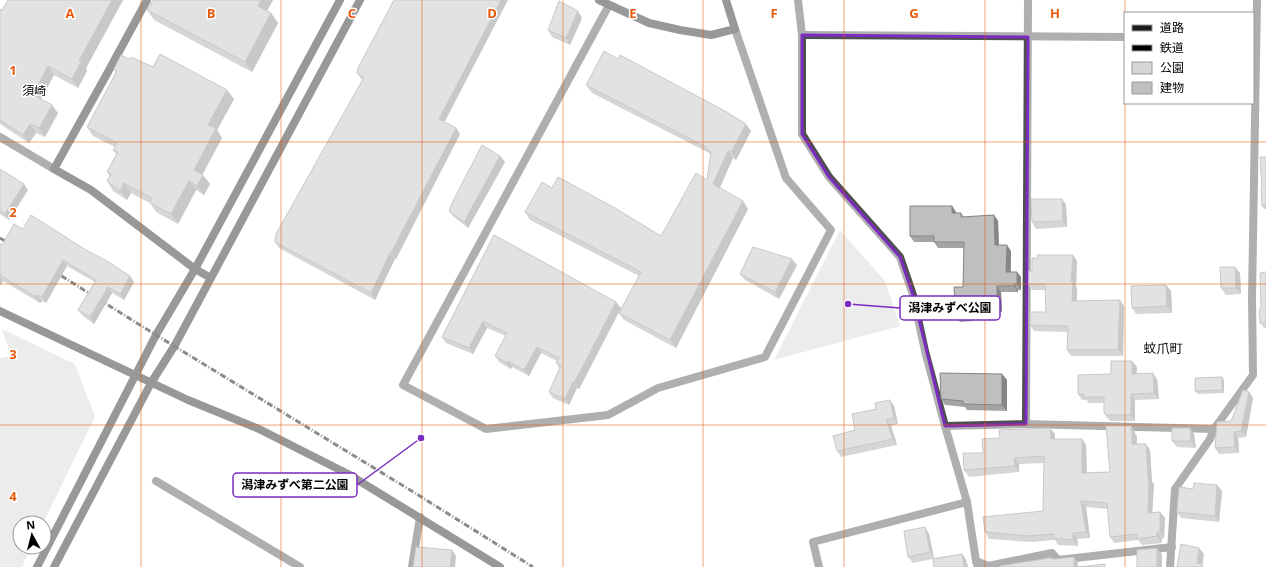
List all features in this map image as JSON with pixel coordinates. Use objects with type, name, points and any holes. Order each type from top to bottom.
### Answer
[{"type":"street","points":[[54,169],[147,0]]},
{"type":"street","points":[[36,567],[156,335],[195,269],[340,0]]},
{"type":"street","points":[[54,567],[150,383],[175,345],[360,0]]},
{"type":"street","points":[[599,0],[649,22],[680,30],[711,35],[734,29]]},
{"type":"street","points":[[609,5],[403,385],[486,429],[608,415],[658,388],[765,357],[831,230],[786,178],[734,29],[726,0]]},
{"type":"street","points":[[798,0],[802,35],[802,134],[829,177],[900,257],[913,295],[925,351],[967,502],[977,564],[988,566],[1052,553],[1058,560],[1172,546]]},
{"type":"street","points":[[1026,424],[1028,0]]},
{"type":"street","points":[[1170,567],[1175,490],[1210,439],[1214,429],[1253,375],[1252,298],[1255,37],[1257,0]]},
{"type":"street","points":[[802,35],[1124,37]]},
{"type":"street","points":[[0,137],[91,190],[195,269],[211,278]]},
{"type":"street","points":[[0,311],[150,383],[259,429],[348,474],[500,567]]},
{"type":"street","points":[[945,426],[1026,424],[1214,429]]},
{"type":"street","points":[[156,481],[300,567]]},
{"type":"street","points":[[819,567],[813,542],[967,502]]},
{"type":"street","points":[[412,567],[420,517]]},
{"type":"highlighted area","points":[[802,35],[1028,37],[1026,424],[945,426],[913,295],[900,257],[829,177],[802,134]]},
{"type":"green space","points":[[840,230],[885,281],[900,326],[774,360]]},
{"type":"green space","points":[[2,329],[75,364],[95,417],[47,515],[12,515],[12,555],[27,555],[22,567],[0,567],[0,358],[11,356]]},
{"type":"building","points":[[8,0],[112,0],[79,61],[81,62],[72,79],[48,66],[33,95],[52,105],[39,128],[30,124],[23,135],[0,120],[0,9],[2,10]]},
{"type":"building","points":[[153,0],[261,0],[258,6],[271,13],[245,62],[147,10]]},
{"type":"building","points":[[394,0],[501,0],[439,119],[456,128],[390,253],[371,293],[275,242],[276,234],[364,77],[357,73],[358,68]]},
{"type":"building","points":[[559,1],[578,11],[566,38],[548,30]]},
{"type":"building","points":[[604,51],[618,59],[620,55],[725,111],[746,124],[731,152],[728,151],[713,184],[743,201],[670,340],[619,313],[641,272],[525,212],[542,182],[552,188],[558,177],[615,208],[661,236],[696,173],[707,180],[711,152],[705,148],[706,147],[586,85]]},
{"type":"building","points":[[160,54],[227,90],[208,125],[216,128],[194,170],[203,175],[197,186],[189,181],[171,214],[150,203],[152,198],[124,183],[120,191],[107,181],[111,174],[107,172],[118,152],[113,150],[117,143],[87,127],[117,71],[114,69],[121,55],[129,59],[131,57],[153,67]]},
{"type":"building","points":[[482,145],[500,156],[464,222],[449,211]]},
{"type":"building","points":[[1260,157],[1266,157],[1266,206],[1262,206]]},
{"type":"building","points":[[0,169],[24,184],[5,214],[0,211]]},
{"type":"building","points":[[1031,199],[1062,199],[1063,221],[1032,222]]},
{"type":"building","points":[[910,206],[952,206],[952,213],[961,213],[961,217],[994,215],[995,245],[1007,245],[1006,272],[1017,272],[1017,284],[1014,284],[1014,286],[997,286],[997,306],[969,307],[968,315],[956,316],[954,287],[963,287],[964,242],[934,242],[934,236],[910,236]]},
{"type":"building","points":[[31,215],[130,276],[120,294],[108,287],[90,317],[78,310],[96,280],[63,260],[42,297],[37,295],[36,297],[0,275],[0,244],[2,245],[14,224],[23,229]]},
{"type":"building","points":[[494,235],[616,302],[565,399],[549,392],[561,365],[556,363],[559,358],[537,347],[524,370],[508,361],[507,363],[495,356],[507,333],[483,321],[469,348],[442,337]]},
{"type":"building","points":[[753,247],[792,259],[775,292],[740,274]]},
{"type":"building","points":[[1037,255],[1073,255],[1071,281],[1073,281],[1072,301],[1120,300],[1118,350],[1067,350],[1068,326],[1030,325],[1030,312],[1046,312],[1045,284],[1028,284],[1028,271],[1032,271],[1032,258],[1038,258]]},
{"type":"building","points":[[1220,267],[1235,267],[1236,288],[1221,288]]},
{"type":"building","points":[[1266,272],[1266,323],[1260,323],[1260,273]]},
{"type":"building","points":[[1166,285],[1167,306],[1132,308],[1131,286]]},
{"type":"building","points":[[1111,361],[1132,361],[1132,374],[1153,373],[1154,393],[1131,394],[1131,415],[1106,415],[1104,413],[1104,397],[1084,397],[1084,394],[1078,394],[1078,375],[1111,374]]},
{"type":"building","points":[[940,373],[1002,374],[1002,405],[963,404],[963,401],[941,399]]},
{"type":"building","points":[[1222,377],[1222,390],[1195,391],[1195,378]]},
{"type":"building","points":[[1243,390],[1249,392],[1241,431],[1234,432],[1235,447],[1215,448],[1217,422],[1231,421]]},
{"type":"building","points":[[890,400],[894,418],[886,420],[893,439],[837,451],[833,436],[855,430],[852,414],[876,409],[875,403]]},
{"type":"building","points":[[1106,426],[1131,426],[1132,444],[1146,444],[1149,478],[1148,513],[1160,512],[1160,532],[1157,532],[1157,536],[1137,539],[1137,534],[1110,537],[1107,503],[1081,501],[1086,532],[1073,533],[1073,540],[1054,538],[1054,534],[1027,536],[985,532],[983,517],[1043,511],[1044,456],[1014,458],[1015,466],[964,470],[963,453],[983,453],[982,439],[1000,438],[999,430],[1050,428],[1051,439],[1082,439],[1082,473],[1110,472]]},
{"type":"building","points":[[1172,428],[1190,428],[1191,441],[1172,441]]},
{"type":"building","points":[[1194,483],[1217,485],[1215,516],[1177,512],[1179,487],[1193,489]]},
{"type":"building","points":[[925,527],[930,552],[908,557],[904,531]]},
{"type":"building","points":[[1181,544],[1199,548],[1197,563],[1203,564],[1202,567],[1177,567]]},
{"type":"building","points":[[416,547],[452,550],[450,567],[413,567]]},
{"type":"building","points":[[1157,548],[1157,567],[1137,567],[1137,550]]},
{"type":"building","points":[[962,554],[964,567],[934,567],[933,559]]},
{"type":"building","points":[[1074,557],[1074,567],[1000,567],[1050,558]]},
{"type":"building","points":[[1105,564],[1105,567],[1078,567]]},
{"type":"railway","points":[[0,238],[14,246]]},
{"type":"railway","points":[[52,270],[533,567]]},
{"type":"place","name":"潟津みずべ公園","points":[[848,304]]},
{"type":"place","name":"潟津みずべ第二公園","points":[[421,438]]},
{"type":"district","name":"須崎","points":[[34,91]]},
{"type":"district","name":"蚊爪町","points":[[1163,348]]}]
